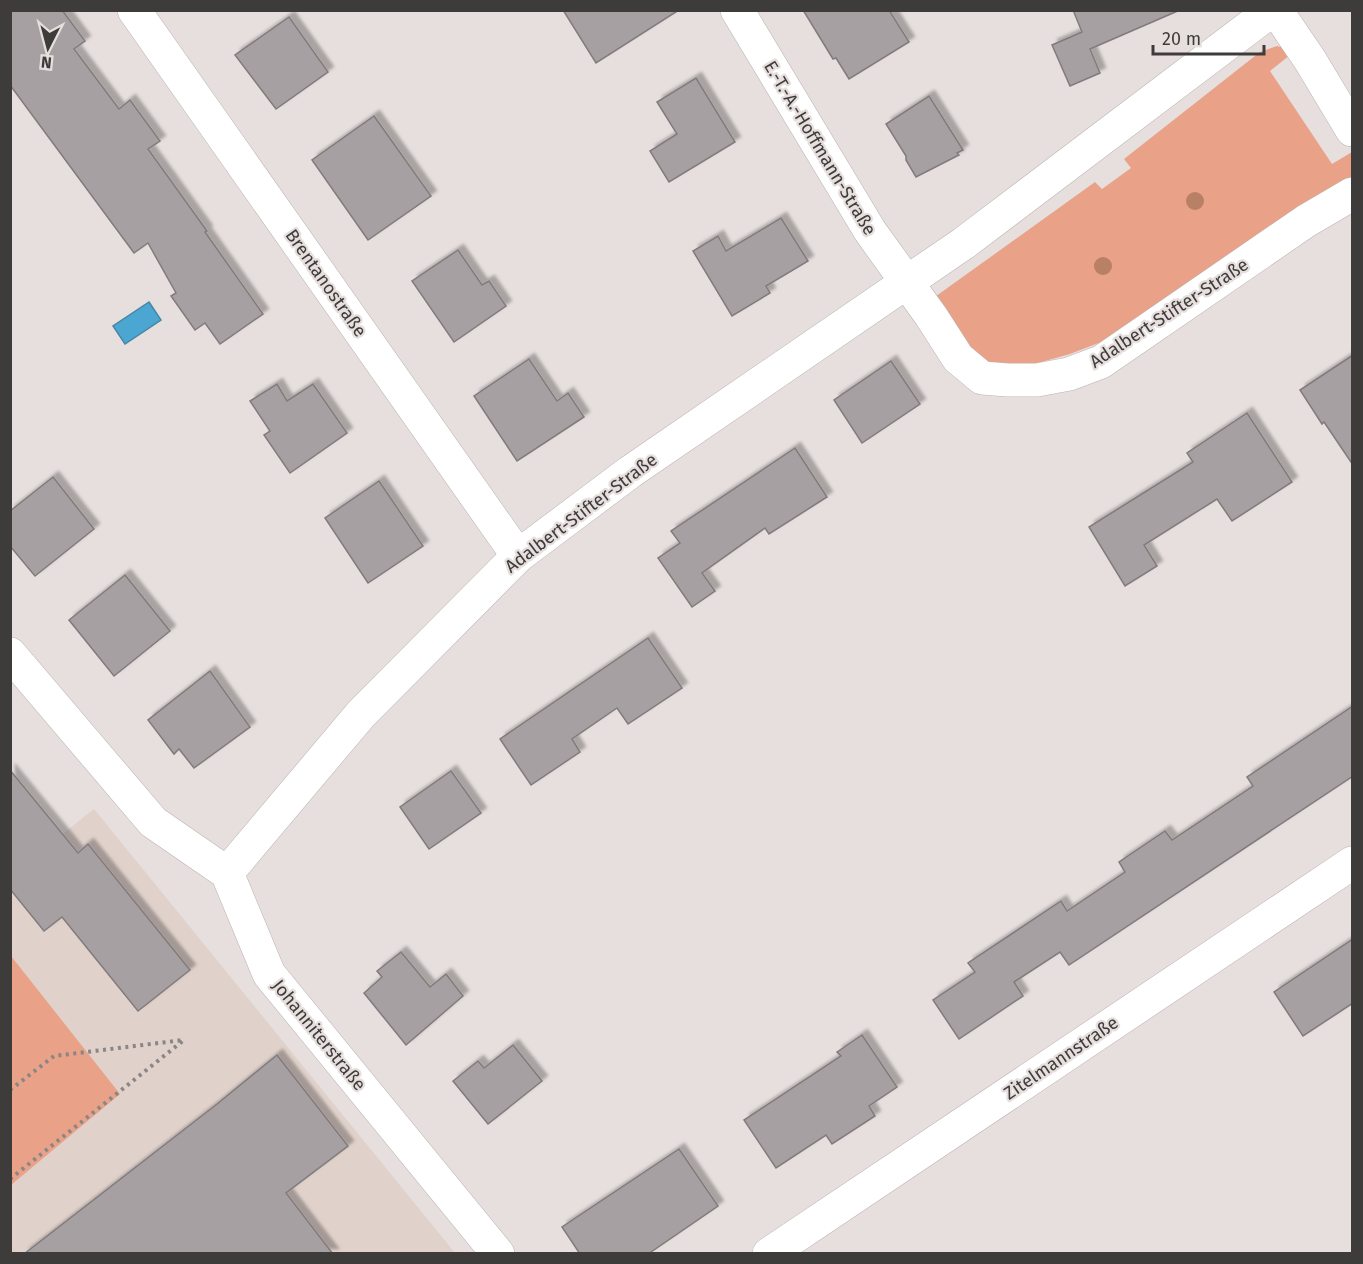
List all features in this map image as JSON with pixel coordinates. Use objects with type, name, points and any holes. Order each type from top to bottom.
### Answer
[{"type":"street","name":"Brentanostraße","points":[[134,10],[518,556]]},
{"type":"street","name":"E.-T.-A.-Hoffmann-Straße","points":[[737,10],[870,231],[907,283]]},
{"type":"street","name":"Adalbert-Stifter-Straße","points":[[227,873],[361,714],[518,556],[630,472],[964,243],[1274,10],[1310,60],[1353,130]]},
{"type":"street","name":"Adalbert-Stifter-Straße","points":[[907,283],[958,358],[982,378],[1037,380],[1069,374],[1101,362],[1306,221],[1353,194]]},
{"type":"street","points":[[10,654],[153,822],[227,873]]},
{"type":"street","name":"Zitelmannstraße","points":[[769,1254],[1353,864]]},
{"type":"street","name":"Johanniterstraße","points":[[227,873],[269,974],[498,1254]]},
{"type":"path","points":[[10,1090],[54,1056],[184,1040],[10,1179]]},
{"type":"shaded area","points":[[1277,46],[1284,48],[1290,55],[1270,71],[1332,164],[1352,152],[1352,176],[1346,183],[1114,337],[1070,354],[1027,366],[1005,369],[977,360],[932,299],[1095,182],[1102,189],[1131,168],[1124,159],[1260,52]]},
{"type":"shaded area","points":[[94,809],[455,1253],[11,1254],[11,875]]},
{"type":"shaded area","points":[[11,956],[120,1094],[10,1185]]},
{"type":"water","points":[[149,302],[161,320],[125,344],[113,326]]},
{"type":"building","points":[[10,10],[62,10],[85,41],[74,49],[119,109],[130,100],[160,141],[148,149],[263,314],[220,344],[205,323],[195,330],[171,296],[176,293],[148,243],[134,253],[10,85]]},
{"type":"building","points":[[563,10],[679,10],[596,63]]},
{"type":"building","points":[[803,10],[889,10],[909,42],[849,79],[836,58],[833,59]]},
{"type":"building","points":[[1073,10],[1180,10],[1090,49],[1100,73],[1070,86],[1052,45],[1082,32]]},
{"type":"building","points":[[289,17],[328,72],[276,109],[235,55]]},
{"type":"building","points":[[696,78],[735,142],[669,182],[650,151],[677,134],[657,102]]},
{"type":"building","points":[[929,96],[963,150],[957,153],[959,155],[916,177],[886,124]]},
{"type":"building","points":[[374,116],[431,196],[368,240],[312,160]]},
{"type":"building","points":[[781,218],[808,261],[766,286],[770,293],[732,316],[693,251],[718,236],[726,251]]},
{"type":"building","points":[[458,250],[482,285],[489,281],[506,306],[454,342],[412,281]]},
{"type":"building","points":[[1353,355],[1353,465],[1300,390]]},
{"type":"building","points":[[529,359],[557,401],[568,393],[584,417],[517,461],[474,396]]},
{"type":"building","points":[[891,361],[920,404],[862,443],[834,400]]},
{"type":"building","points":[[277,384],[287,401],[313,384],[347,433],[290,473],[264,435],[270,431],[250,401]]},
{"type":"building","points":[[1247,413],[1292,482],[1232,521],[1217,499],[1144,545],[1157,566],[1125,586],[1089,527],[1193,462],[1187,453]]},
{"type":"building","points":[[795,448],[827,497],[769,534],[765,528],[702,573],[715,591],[692,607],[658,558],[680,543],[671,531]]},
{"type":"building","points":[[53,477],[94,529],[35,576],[10,546],[10,511]]},
{"type":"building","points":[[379,481],[423,546],[368,583],[325,518]]},
{"type":"building","points":[[125,575],[170,631],[114,676],[69,620]]},
{"type":"building","points":[[648,638],[682,688],[628,724],[617,708],[572,739],[580,752],[531,785],[500,739]]},
{"type":"building","points":[[210,671],[250,727],[194,768],[179,749],[174,754],[148,720]]},
{"type":"building","points":[[1353,706],[1353,776],[1069,965],[1060,952],[1014,982],[1023,996],[959,1039],[933,1000],[975,972],[968,963],[1061,901],[1067,911],[1125,872],[1119,862],[1165,831],[1172,840],[1253,786],[1247,777]]},
{"type":"building","points":[[10,770],[78,853],[88,844],[190,970],[138,1011],[62,917],[44,931],[10,889]]},
{"type":"building","points":[[451,771],[481,813],[429,849],[400,807]]},
{"type":"building","points":[[1353,939],[1353,1003],[1303,1036],[1274,992]]},
{"type":"building","points":[[401,952],[430,987],[446,974],[463,996],[406,1045],[364,993],[382,977],[377,971]]},
{"type":"building","points":[[862,1035],[897,1087],[869,1106],[875,1116],[832,1144],[826,1135],[776,1168],[744,1120],[841,1056],[837,1052]]},
{"type":"building","points":[[513,1045],[542,1081],[488,1124],[453,1081],[478,1061],[484,1068]]},
{"type":"building","points":[[277,1055],[348,1146],[286,1193],[333,1254],[24,1254],[217,1104]]},
{"type":"building","points":[[679,1149],[718,1206],[648,1254],[580,1254],[562,1227]]}]
